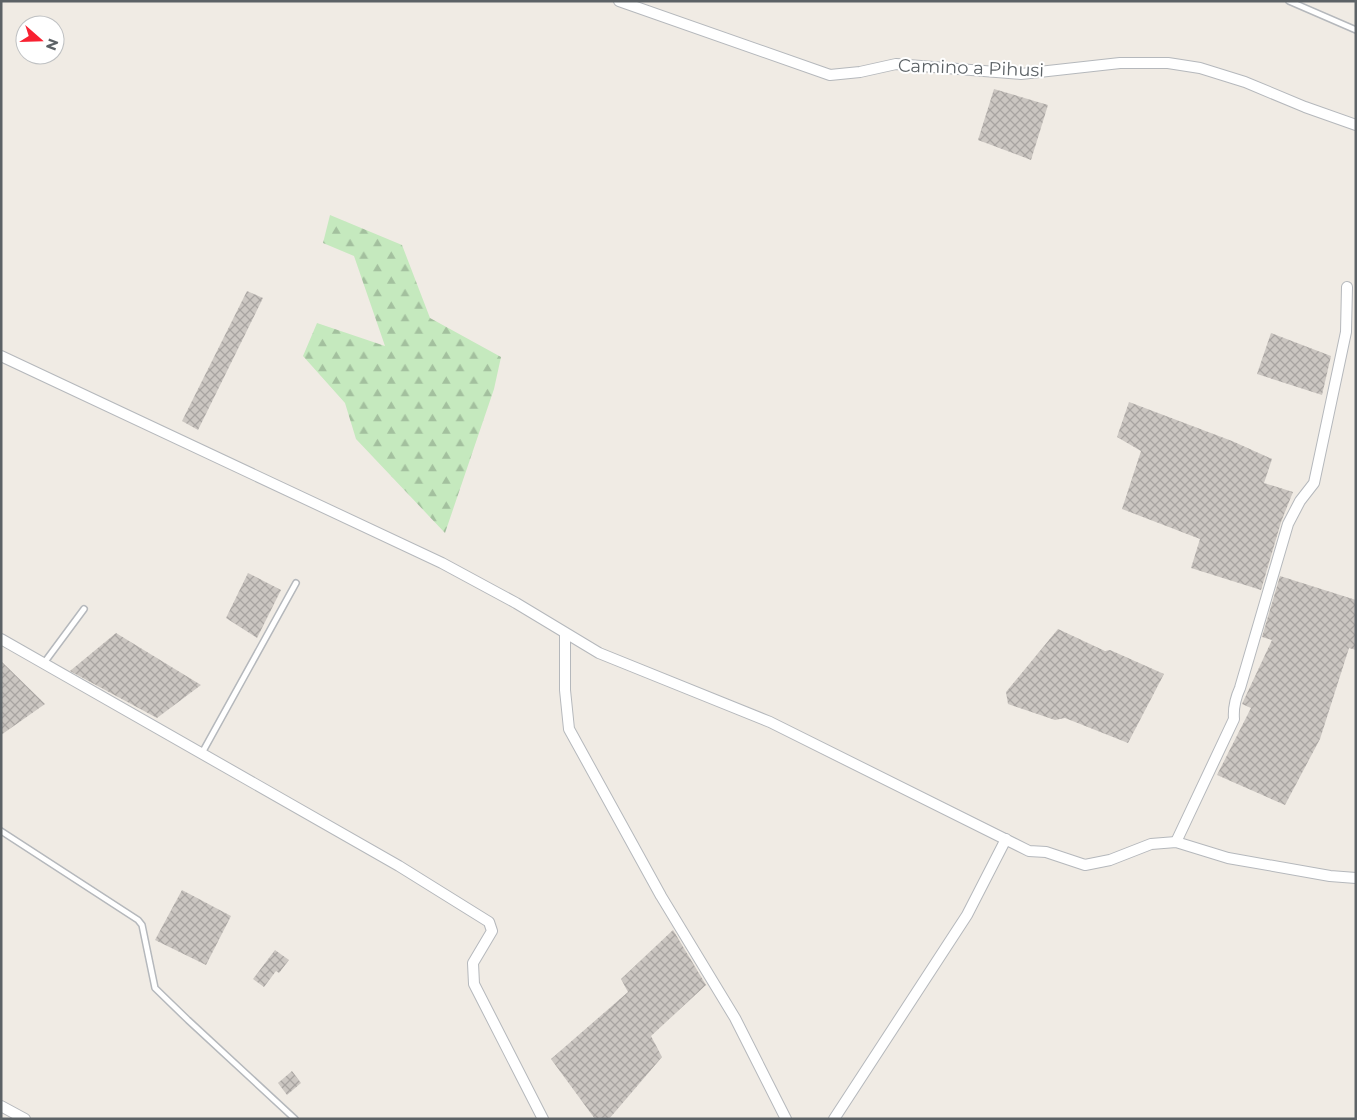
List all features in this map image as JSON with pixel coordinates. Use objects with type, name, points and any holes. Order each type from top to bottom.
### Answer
[{"type":"street","name":"Camino a Pihusi","points":[[619,1],[830,75],[860,72],[896,64],[1021,74],[1120,63],[1168,63],[1200,68],[1245,82],[1305,107],[1356,125]]},
{"type":"street","points":[[1176,842],[1234,719],[1233,707],[1288,524],[1300,501],[1314,483],[1346,332],[1351,289]]},
{"type":"street","points":[[1,356],[442,564],[516,603],[599,653],[770,722],[1029,851],[1046,852],[1085,865],[1110,860],[1151,844],[1176,842],[1228,858],[1330,876],[1356,878]]},
{"type":"street","points":[[565,634],[565,690],[569,729],[661,896],[735,1018],[786,1119]]},
{"type":"street","points":[[1,639],[399,866],[490,922],[492,931],[473,962],[474,984],[543,1119]]},
{"type":"street","points":[[834,1119],[967,915],[1006,839]]},
{"type":"street","points":[[1,1106],[25,1119]]},
{"type":"lane","points":[[1289,1],[1356,30]]},
{"type":"lane","points":[[202,754],[296,583]]},
{"type":"lane","points":[[44,664],[84,609]]},
{"type":"lane","points":[[1,831],[138,920],[142,925],[154,988],[295,1119]]},
{"type":"green space","points":[[330,215],[402,245],[430,318],[501,357],[494,389],[445,533],[356,439],[345,403],[303,356],[317,323],[385,346],[354,256],[323,243]]},
{"type":"building","points":[[994,89],[1048,105],[1031,160],[978,140]]},
{"type":"building","points":[[247,291],[263,298],[198,430],[182,421]]},
{"type":"building","points":[[1271,333],[1331,356],[1322,395],[1257,374]]},
{"type":"building","points":[[1129,402],[1232,441],[1272,459],[1264,483],[1293,492],[1281,522],[1261,590],[1191,568],[1200,539],[1122,509],[1141,451],[1117,437]]},
{"type":"building","points":[[248,573],[281,590],[257,638],[226,618]]},
{"type":"building","points":[[1280,576],[1356,600],[1356,650],[1349,648],[1320,739],[1285,805],[1217,775],[1251,708],[1242,704],[1272,640],[1262,637]]},
{"type":"building","points":[[1058,629],[1105,651],[1110,650],[1164,674],[1128,743],[1065,718],[1055,720],[1008,704],[1006,692]]},
{"type":"building","points":[[116,633],[201,685],[157,718],[70,671]]},
{"type":"building","points":[[1,661],[45,704],[1,735]]},
{"type":"building","points":[[182,890],[231,916],[206,965],[155,940]]},
{"type":"building","points":[[673,930],[706,985],[651,1036],[662,1057],[609,1119],[595,1119],[551,1059],[628,992],[621,979]]},
{"type":"building","points":[[275,950],[289,960],[279,973],[276,971],[264,987],[253,979]]},
{"type":"building","points":[[292,1071],[301,1083],[287,1095],[278,1083]]}]
